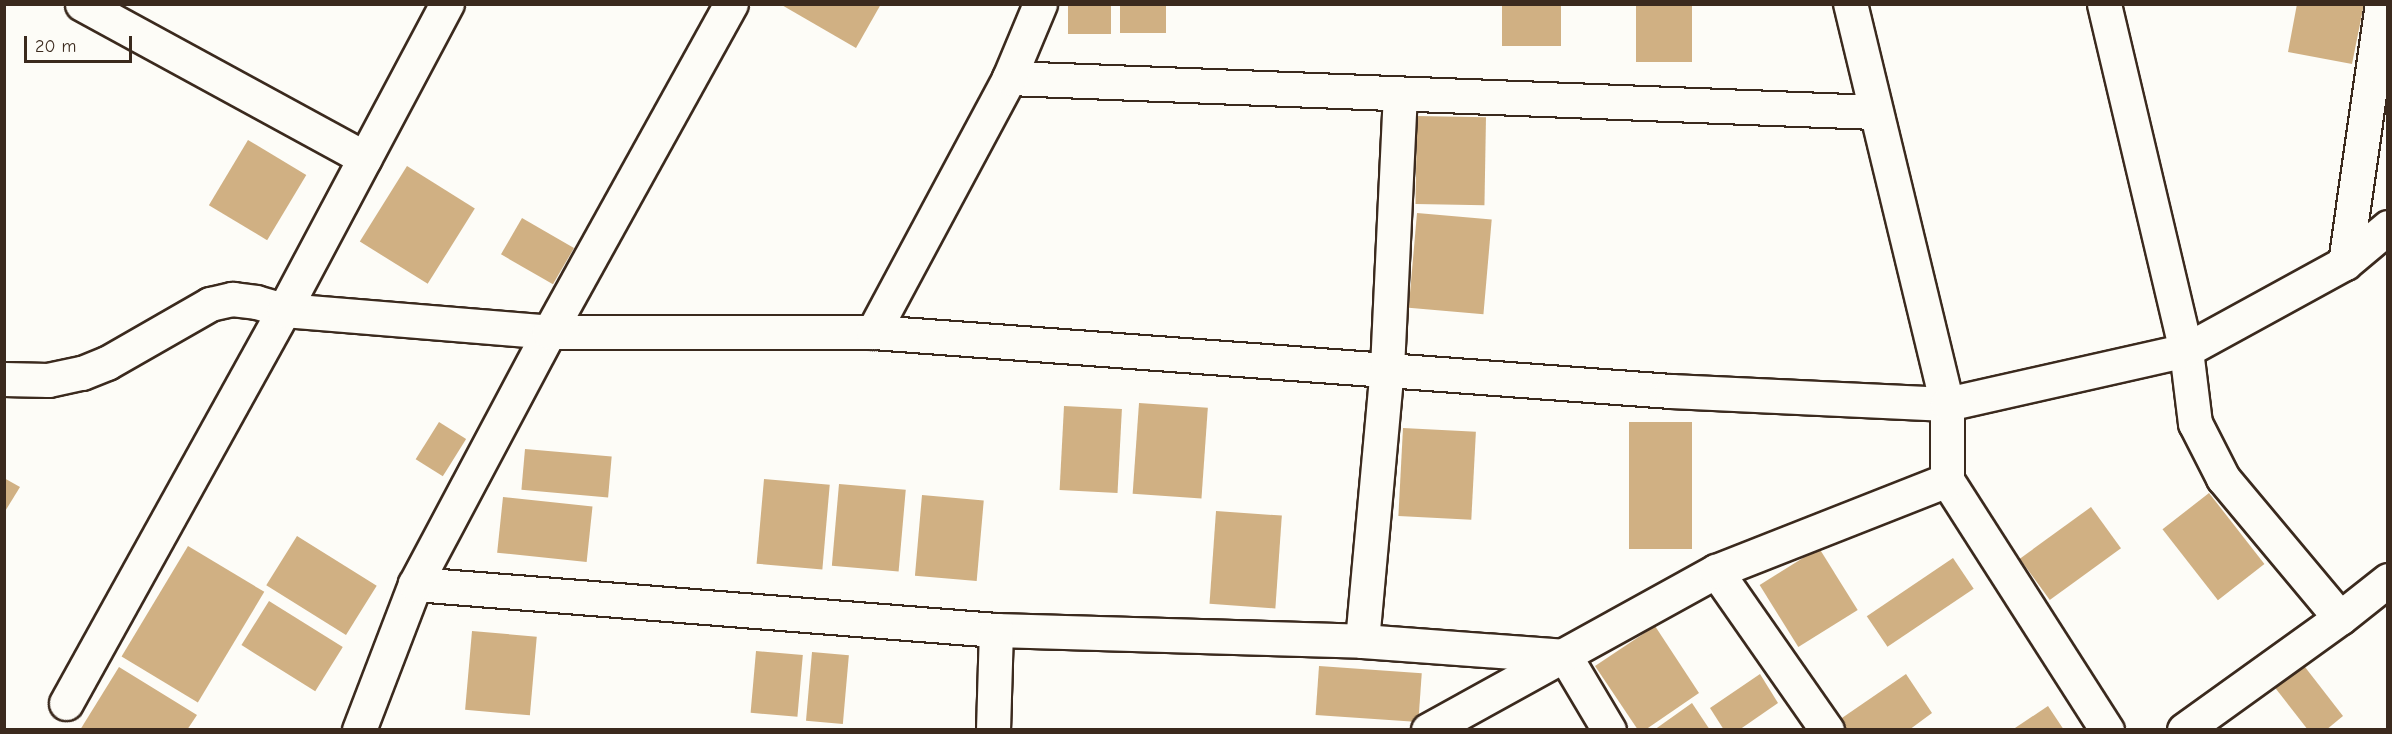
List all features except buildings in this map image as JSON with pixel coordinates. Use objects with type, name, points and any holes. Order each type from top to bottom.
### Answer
[{"type":"street","points":[[82,4],[365,158]]},
{"type":"street","points":[[66,703],[284,310],[447,4]]},
{"type":"street","points":[[359,729],[415,584],[549,332],[731,4]]},
{"type":"street","points":[[873,332],[1009,78],[1040,4]]},
{"type":"street","points":[[1850,4],[1874,112],[1947,404],[1947,480],[2107,729]]},
{"type":"street","points":[[2104,4],[2186,350],[2195,423],[2223,478],[2340,618]]},
{"type":"street","points":[[2345,263],[2382,4]]},
{"type":"street","points":[[1009,78],[1400,96],[1874,112]]},
{"type":"street","points":[[1362,641],[1387,368],[1400,96]]},
{"type":"street","points":[[4,379],[48,380],[82,374],[106,363],[210,304],[232,299],[256,302],[284,310],[549,332],[873,332],[1387,368],[1671,391],[1947,404],[2186,350],[2345,263],[2388,227]]},
{"type":"street","points":[[1428,729],[1565,656],[1716,571],[1947,480]]},
{"type":"street","points":[[1716,571],[1827,729]]},
{"type":"street","points":[[2184,729],[2340,618],[2388,580]]},
{"type":"street","points":[[415,584],[996,630],[1362,641],[1565,656]]},
{"type":"street","points":[[993,729],[996,630]]},
{"type":"street","points":[[1565,656],[1609,729]]}]
